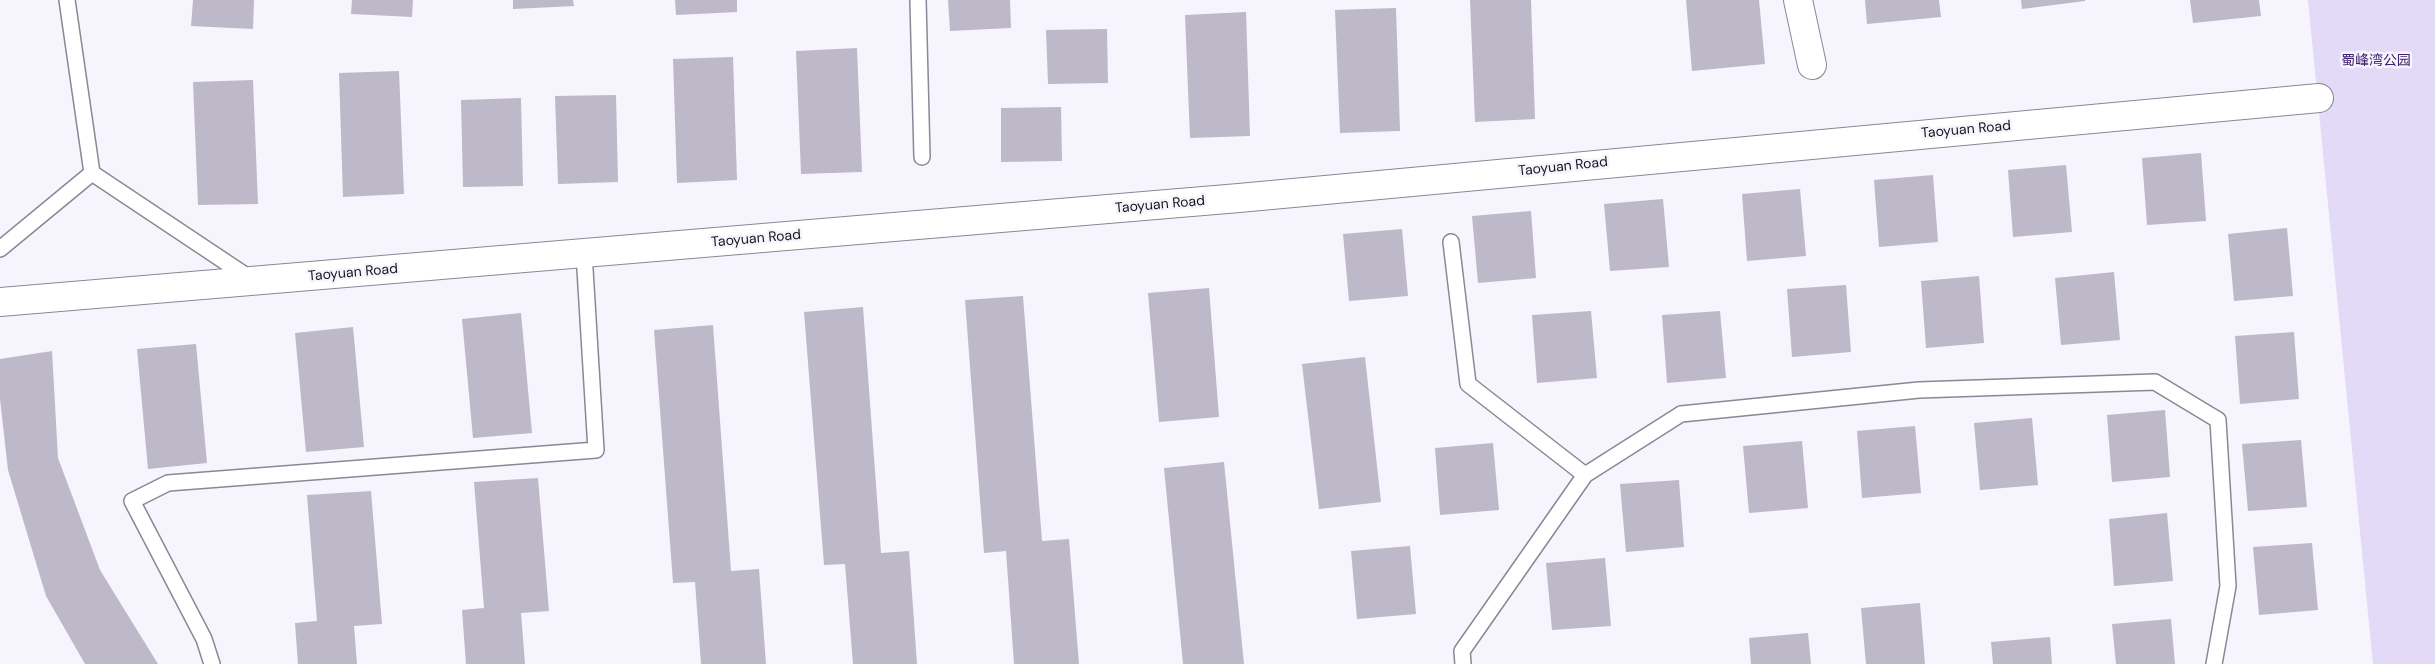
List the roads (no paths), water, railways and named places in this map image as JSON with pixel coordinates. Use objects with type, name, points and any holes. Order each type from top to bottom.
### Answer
[{"type":"street","points":[[1798,0],[1812,65]]},
{"type":"street","name":"Taoyuan Road","points":[[0,302],[1239,198],[2319,98]]},
{"type":"lane","points":[[67,0],[92,173],[254,281]]},
{"type":"lane","points":[[918,0],[922,157]]},
{"type":"lane","points":[[0,249],[92,173]]},
{"type":"lane","points":[[1451,242],[1468,384],[1585,475]]},
{"type":"lane","points":[[212,664],[204,639],[132,501],[168,483],[596,450],[584,253]]},
{"type":"lane","points":[[1463,664],[1462,651],[1585,475],[1681,414],[1919,390],[2155,382],[2218,420],[2228,586],[2214,664]]},
{"type":"park label","name":"蜀峰湾公园","points":[[2376,61]]}]
